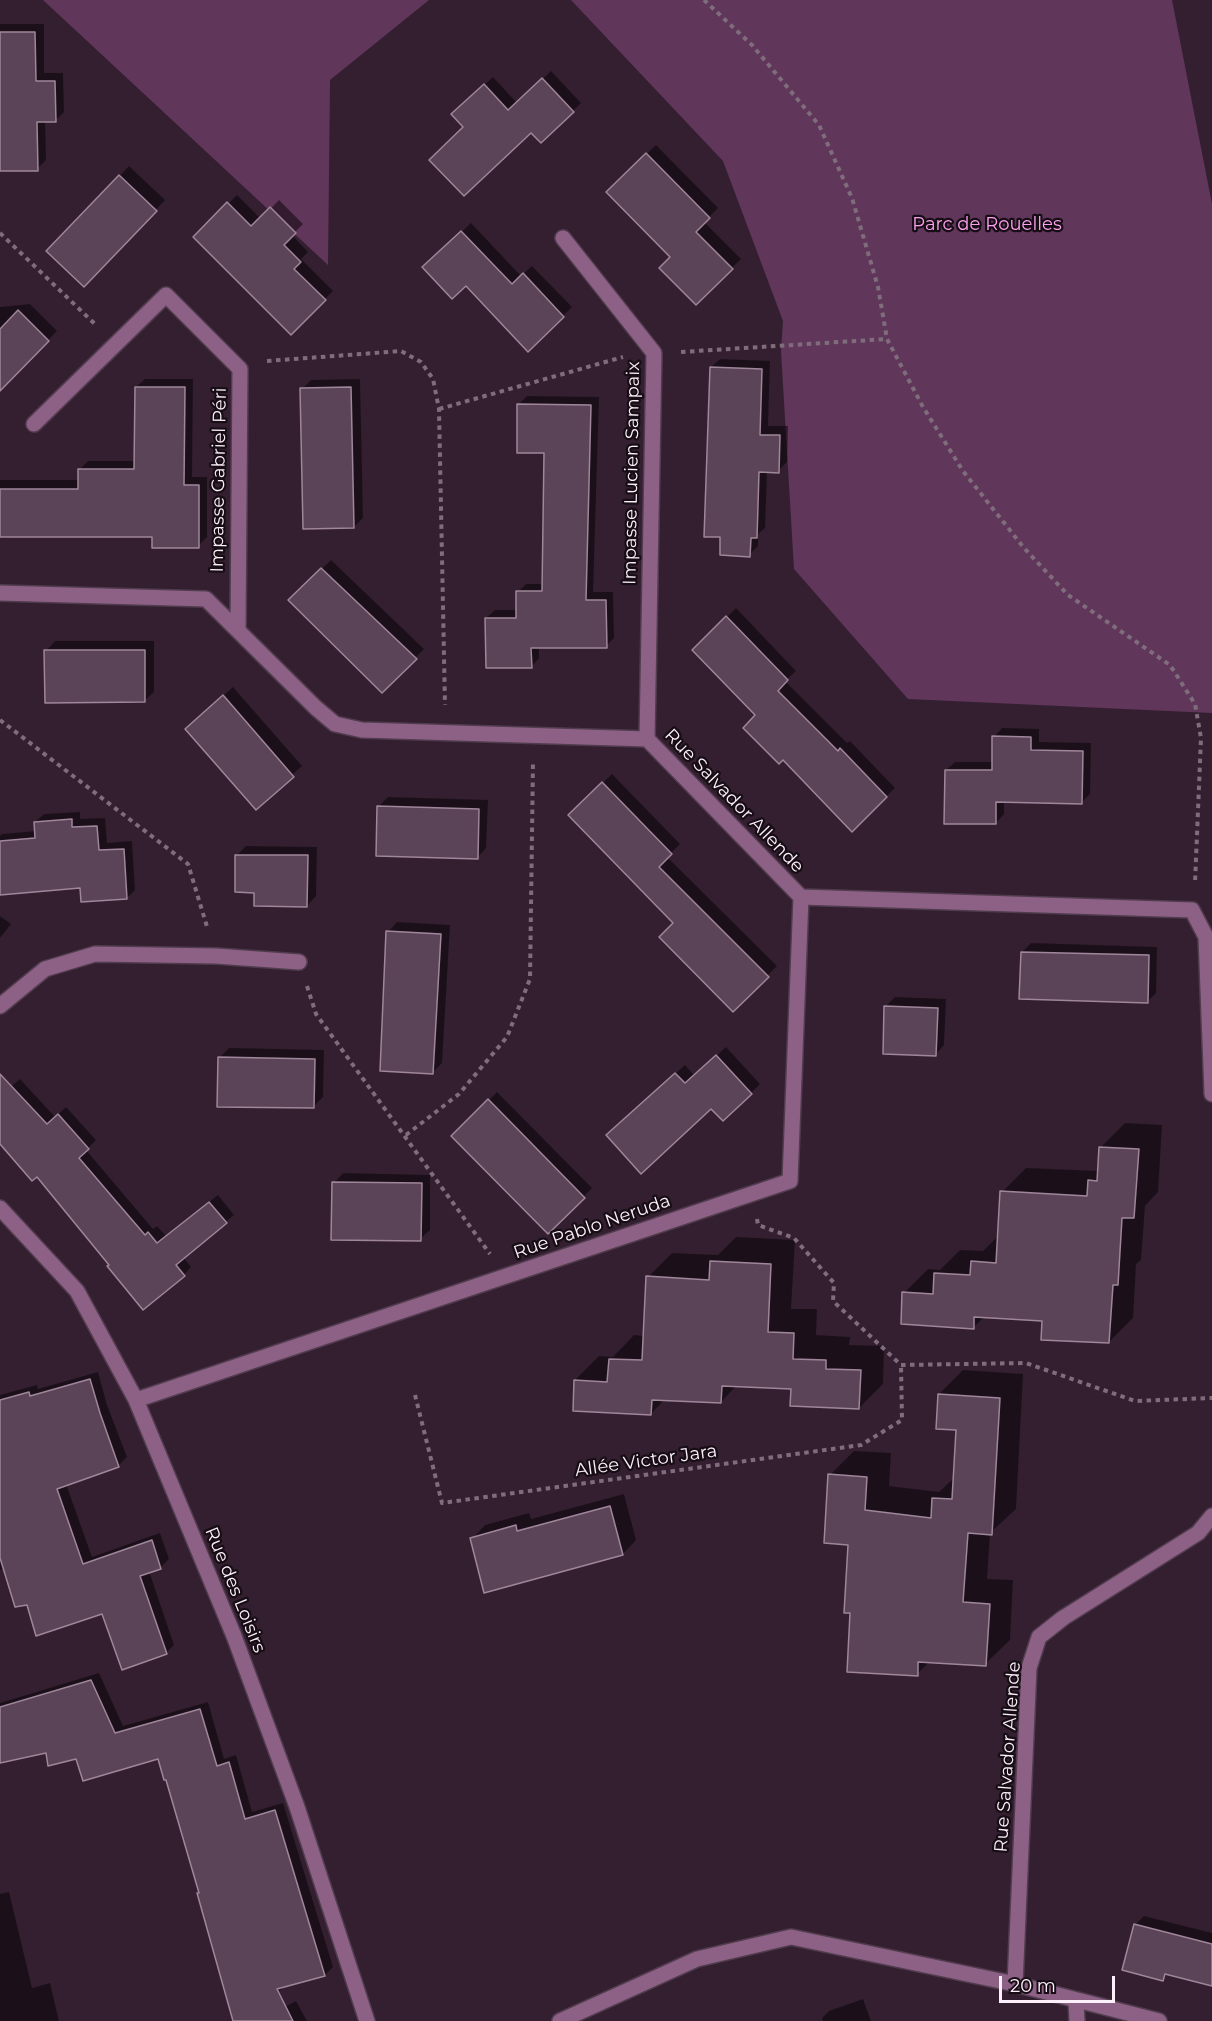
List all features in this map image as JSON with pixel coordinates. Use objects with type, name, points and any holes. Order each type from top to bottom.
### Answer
[{"type":"street","name":"Impasse Lucien Sampaix","points":[[563,238],[654,353],[647,739]]},
{"type":"street","name":"Impasse Gabriel Péri","points":[[34,424],[166,295],[240,369],[238,629]]},
{"type":"street","name":"Rue Salvador Allende","points":[[0,593],[206,598],[316,708],[335,724],[362,730],[647,739],[801,897],[1192,910]]},
{"type":"street","name":"Rue Pablo Neruda","points":[[136,1400],[790,1181],[801,897]]},
{"type":"street","points":[[1192,910],[1206,937],[1212,1094]]},
{"type":"street","points":[[0,1006],[45,969],[96,954],[216,956],[299,962]]},
{"type":"street","name":"Rue des Loisirs","points":[[0,1208],[77,1291],[136,1400],[254,1689],[297,1807],[367,2021]]},
{"type":"street","name":"Rue Salvador Allende","points":[[1016,1984],[1029,1668],[1039,1637],[1063,1618],[1198,1533],[1212,1516]]},
{"type":"street","points":[[560,2021],[697,1959],[791,1937],[1016,1984],[1159,2021]]},
{"type":"street","points":[[1076,2001],[1077,2021]]},
{"type":"path","points":[[704,0],[752,45],[819,125],[852,198],[878,287],[887,339],[923,407],[963,471],[1024,548],[1068,595],[1170,665],[1195,704],[1201,738],[1197,862],[1192,910]]},
{"type":"path","points":[[0,233],[116,344]]},
{"type":"path","points":[[439,409],[624,356],[887,339]]},
{"type":"path","points":[[240,369],[267,360],[401,351],[421,362],[433,379],[439,409],[445,733]]},
{"type":"path","points":[[0,720],[188,864],[216,956]]},
{"type":"path","points":[[406,1135],[459,1094],[507,1037],[530,979],[534,737]]},
{"type":"path","points":[[299,962],[316,1014],[507,1276]]},
{"type":"path","points":[[749,1195],[758,1225],[794,1238],[834,1283],[834,1301],[901,1365],[1026,1364],[1135,1401],[1212,1398]]},
{"type":"path","name":"Allée Victor Jara","points":[[415,1395],[442,1503],[861,1445],[902,1420],[901,1365]]},
{"type":"green space","points":[[43,0],[429,0],[330,80],[328,265]]},
{"type":"green space","name":"Parc de Rouelles","points":[[571,0],[1172,0],[1212,204],[1212,713],[908,699],[794,569],[781,351],[783,321],[723,161]]},
{"type":"building","points":[[0,32],[35,32],[36,81],[55,81],[56,122],[37,122],[38,171],[0,171]]},
{"type":"building","points":[[542,78],[574,112],[541,143],[531,133],[464,196],[429,160],[463,127],[451,114],[484,84],[508,110]]},
{"type":"building","points":[[646,153],[710,218],[696,232],[733,269],[696,305],[659,268],[670,257],[606,192]]},
{"type":"building","points":[[119,175],[157,211],[84,287],[46,251]]},
{"type":"building","points":[[227,202],[251,226],[270,207],[296,233],[284,245],[301,262],[294,269],[326,300],[291,335],[193,237]]},
{"type":"building","points":[[461,231],[512,284],[523,273],[564,317],[528,352],[466,286],[452,299],[422,267]]},
{"type":"building","points":[[18,310],[49,341],[0,391],[0,329]]},
{"type":"building","points":[[710,367],[762,369],[760,435],[780,435],[779,473],[759,472],[757,538],[751,538],[750,557],[720,555],[720,537],[704,537]]},
{"type":"building","points":[[135,387],[185,387],[184,485],[199,485],[199,548],[152,548],[152,537],[0,537],[0,489],[78,489],[78,469],[134,469]]},
{"type":"building","points":[[351,387],[354,528],[303,529],[300,388]]},
{"type":"building","points":[[517,404],[591,405],[586,600],[606,600],[607,648],[531,648],[532,668],[486,668],[485,618],[516,618],[516,591],[542,591],[544,453],[517,453]]},
{"type":"building","points":[[321,568],[417,659],[382,693],[288,600]]},
{"type":"building","points":[[726,616],[788,680],[778,691],[838,751],[840,748],[887,797],[852,832],[783,760],[779,764],[743,728],[755,715],[692,650]]},
{"type":"building","points":[[44,650],[145,650],[145,702],[45,703]]},
{"type":"building","points":[[223,695],[294,777],[256,810],[185,729]]},
{"type":"building","points":[[992,736],[1031,737],[1031,750],[1083,751],[1082,804],[996,802],[996,824],[944,824],[945,770],[992,770]]},
{"type":"building","points":[[602,782],[672,854],[659,867],[769,977],[733,1012],[659,937],[673,923],[568,815]]},
{"type":"building","points":[[377,806],[479,809],[478,859],[376,856]]},
{"type":"building","points":[[72,819],[72,827],[97,826],[99,850],[124,849],[127,899],[81,902],[80,888],[0,895],[0,841],[35,838],[34,822]]},
{"type":"building","points":[[235,855],[308,855],[307,907],[254,906],[254,893],[235,892]]},
{"type":"building","points":[[386,931],[441,934],[433,1074],[380,1071]]},
{"type":"building","points":[[1021,952],[1149,955],[1148,1003],[1019,999]]},
{"type":"building","points":[[884,1006],[938,1008],[936,1056],[883,1054]]},
{"type":"building","points":[[716,1055],[752,1094],[723,1121],[711,1109],[641,1174],[606,1135],[675,1073],[685,1083]]},
{"type":"building","points":[[218,1057],[315,1059],[314,1108],[217,1107]]},
{"type":"building","points":[[0,1074],[47,1124],[58,1114],[89,1149],[79,1158],[145,1235],[148,1232],[157,1243],[209,1202],[227,1223],[176,1265],[185,1276],[143,1310],[37,1177],[32,1181],[0,1144]]},
{"type":"building","points":[[488,1099],[585,1198],[548,1234],[451,1136]]},
{"type":"building","points":[[1099,1147],[1139,1149],[1134,1218],[1122,1218],[1118,1285],[1113,1285],[1109,1343],[1041,1340],[1042,1321],[974,1317],[974,1329],[901,1324],[902,1292],[933,1294],[934,1273],[970,1275],[971,1261],[996,1263],[1000,1191],[1087,1196],[1088,1180],[1097,1181]]},
{"type":"building","points":[[332,1182],[422,1183],[421,1241],[331,1240]]},
{"type":"building","points":[[710,1261],[771,1264],[768,1332],[794,1333],[793,1359],[826,1360],[826,1369],[861,1370],[859,1409],[790,1406],[791,1389],[722,1386],[721,1403],[652,1400],[651,1415],[573,1411],[574,1380],[607,1382],[609,1359],[642,1360],[646,1276],[709,1280]]},
{"type":"building","points":[[90,1379],[119,1467],[57,1489],[83,1564],[152,1540],[161,1569],[140,1576],[167,1654],[122,1670],[102,1614],[36,1636],[27,1605],[15,1607],[0,1558],[0,1400],[29,1392],[30,1396]]},
{"type":"building","points":[[938,1394],[1000,1398],[992,1535],[968,1533],[963,1602],[990,1604],[986,1666],[918,1662],[918,1676],[847,1672],[850,1613],[844,1613],[848,1545],[824,1543],[828,1474],[867,1477],[865,1510],[931,1518],[932,1498],[952,1499],[956,1430],[936,1429]]},
{"type":"building","points":[[610,1506],[623,1555],[484,1593],[470,1538],[516,1525],[517,1531]]},
{"type":"building","points":[[91,1680],[115,1733],[200,1709],[217,1766],[229,1762],[245,1819],[275,1810],[325,1976],[277,1989],[293,2021],[233,2021],[197,1893],[199,1893],[158,1759],[83,1781],[76,1759],[48,1766],[46,1753],[0,1763],[0,1707]]},
{"type":"building","points":[[1134,1924],[1212,1944],[1212,1986],[1165,1974],[1163,1981],[1122,1970]]}]
